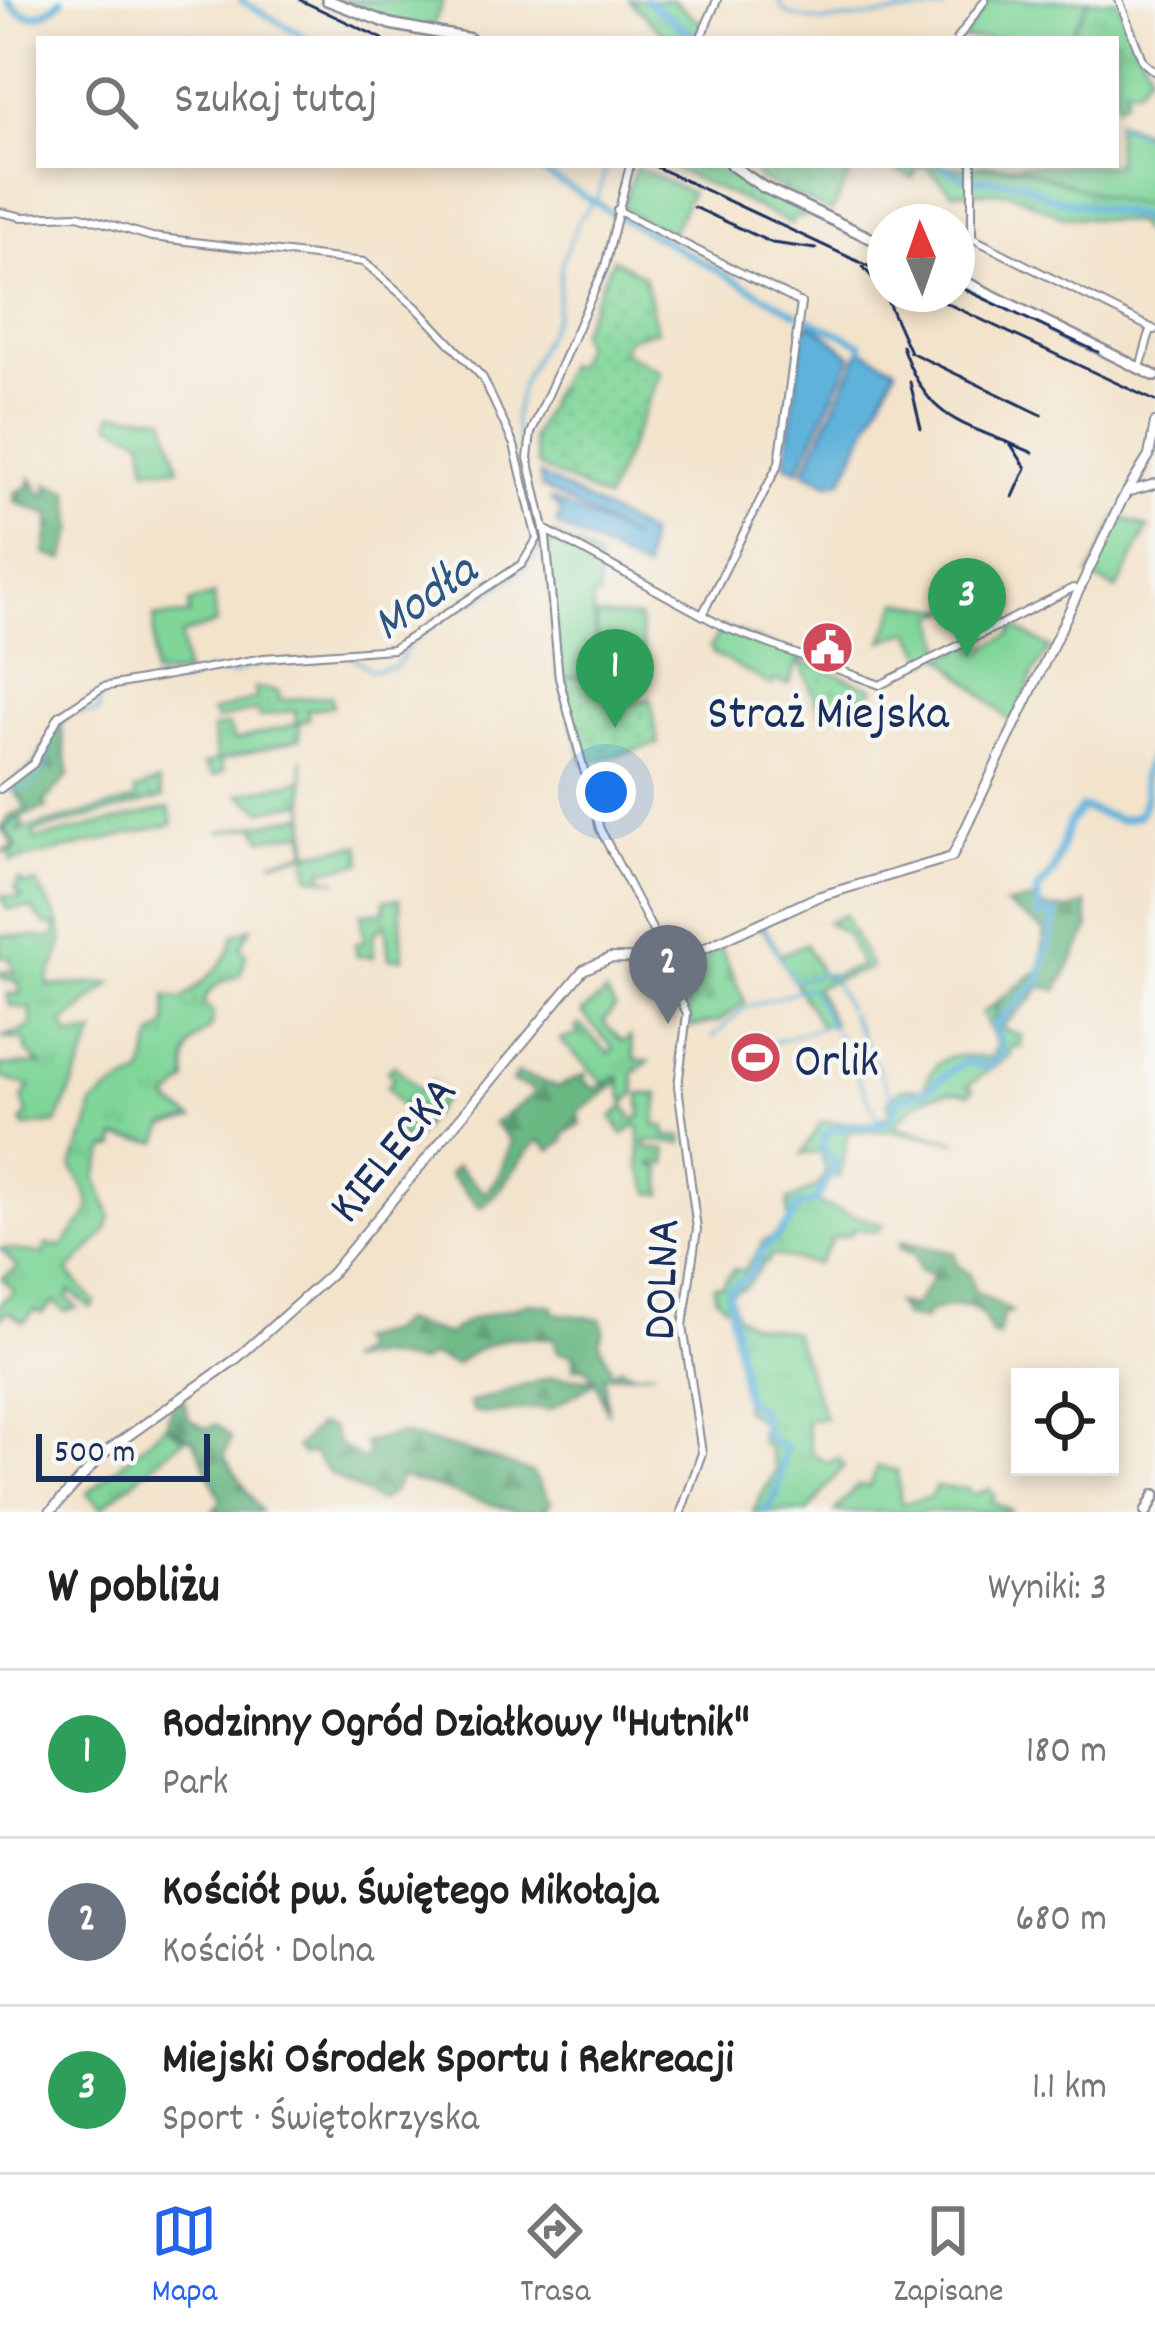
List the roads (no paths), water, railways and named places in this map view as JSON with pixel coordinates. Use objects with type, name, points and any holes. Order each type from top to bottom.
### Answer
[{"type":"main road","points":[[327,0],[380,21],[455,36]]},
{"type":"main road","points":[[735,168],[763,187],[867,236]]},
{"type":"main road","points":[[975,287],[1147,371]]},
{"type":"main road","points":[[667,961],[817,897],[949,860],[962,845],[1077,589],[1139,476],[1155,423]]},
{"type":"main road","points":[[1148,456],[1152,485]]},
{"type":"main road","points":[[1139,476],[1152,485]]},
{"type":"main road","points":[[1139,476],[1152,485]]},
{"type":"main road","points":[[1128,491],[1152,485]]},
{"type":"main road","name":"KIELECKA","points":[[50,1512],[108,1449],[236,1359],[331,1274],[583,970],[610,958],[667,961]]},
{"type":"main road","points":[[1146,1512],[1155,1496]]},
{"type":"street","points":[[702,36],[717,0]]},
{"type":"street","points":[[960,36],[986,0]]},
{"type":"street","points":[[1118,1],[1143,62],[1155,72]]},
{"type":"street","points":[[0,789],[31,768],[57,718],[99,689],[264,658],[393,649],[522,564],[544,536],[528,442],[605,266],[629,168]]},
{"type":"street","points":[[972,168],[972,235],[1154,330],[1147,371]]},
{"type":"street","points":[[617,210],[803,304],[779,463],[703,616]]},
{"type":"street","points":[[0,212],[23,217],[78,214],[152,236],[364,262],[408,299],[484,378],[514,445],[544,536],[703,616],[880,685],[1061,592],[1077,589]]},
{"type":"street","name":"DOLNA","points":[[544,536],[554,656],[602,832],[667,961],[688,1019],[678,1086],[697,1232],[683,1326],[703,1443],[701,1464],[681,1512]]},
{"type":"water","points":[[804,324],[817,327],[852,356],[799,470],[785,464]]},
{"type":"water","points":[[861,349],[896,368],[842,481],[829,483],[804,471]]},
{"type":"water","points":[[540,475],[648,534],[645,571],[556,525],[561,511],[549,499],[633,539],[541,487]]},
{"type":"waterway","points":[[8,0],[27,15],[48,11],[61,0]]},
{"type":"waterway","points":[[240,0],[304,36]]},
{"type":"waterway","points":[[646,0],[694,36]]},
{"type":"waterway","points":[[778,0],[787,14],[822,22],[897,14]]},
{"type":"waterway","points":[[898,13],[943,10],[946,0]]},
{"type":"waterway","name":"Modła","points":[[676,36],[679,30]]},
{"type":"waterway","points":[[1119,126],[1150,137],[1155,187]]},
{"type":"waterway","points":[[535,168],[591,200]]},
{"type":"waterway","name":"Modła","points":[[459,608],[503,583],[540,550],[514,419],[522,383],[556,314],[562,261],[581,216],[598,197],[606,168]]},
{"type":"waterway","points":[[947,168],[966,178],[1022,182],[1052,198],[1155,220]]},
{"type":"waterway","points":[[597,203],[613,214]]},
{"type":"waterway","points":[[618,216],[796,313]]},
{"type":"waterway","points":[[802,316],[862,344],[862,349]]},
{"type":"waterway","name":"Modła","points":[[350,655],[372,671],[397,666],[409,644],[446,616]]},
{"type":"waterway","name":"Modła","points":[[59,723],[72,713],[98,713],[101,692],[142,689],[156,681],[182,684],[208,671],[233,675],[258,665],[310,663],[335,656]]},
{"type":"waterway","name":"Modła","points":[[0,792],[35,781],[49,757],[54,731]]},
{"type":"waterway","points":[[765,1512],[777,1493],[785,1448],[765,1437],[760,1410],[745,1399],[728,1290],[751,1272],[798,1206],[815,1202],[836,1163],[822,1150],[825,1134],[888,1122],[900,1098],[924,1091],[964,1062],[989,1066],[1004,1052],[994,1026],[1040,981],[1056,913],[1039,916],[1037,891],[1053,872],[1069,823],[1082,808],[1120,820],[1139,815],[1146,797],[1143,777],[1155,741]]},
{"type":"waterway","points":[[764,926],[793,981],[829,973],[847,1008]]},
{"type":"waterway","points":[[713,1037],[744,1008],[810,987],[833,1029]]},
{"type":"waterway","points":[[850,1013],[871,1056]]},
{"type":"waterway","points":[[771,1043],[831,1024]]},
{"type":"waterway","points":[[836,1033],[849,1060]]},
{"type":"waterway","points":[[873,1059],[896,1105]]},
{"type":"waterway","points":[[851,1064],[881,1124]]},
{"type":"railway","points":[[300,0],[377,36]]},
{"type":"railway","points":[[658,168],[867,266]]},
{"type":"railway","points":[[694,207],[772,243],[816,249]]},
{"type":"railway","points":[[863,267],[881,287],[910,352],[1042,415]]},
{"type":"railway","points":[[975,294],[1098,352]]},
{"type":"railway","points":[[965,312],[1155,401]]},
{"type":"railway","points":[[902,346],[912,372],[937,406],[967,426],[1033,453]]},
{"type":"railway","points":[[910,382],[921,428]]},
{"type":"railway","points":[[1010,443],[1026,468],[1013,497]]},
{"type":"place","name":"Straż Miejska","points":[[828,647]]},
{"type":"place","name":"Miejski Ośrodek Sportu i Rekreacji","points":[[967,657]]},
{"type":"place","name":"Rodzinny Ogród Działkowy \"Hutnik\"","points":[[615,728]]},
{"type":"place","name":"Kościół pw. Świętego Mikołaja","points":[[668,1024]]},
{"type":"place","name":"Orlik","points":[[755,1058]]}]
